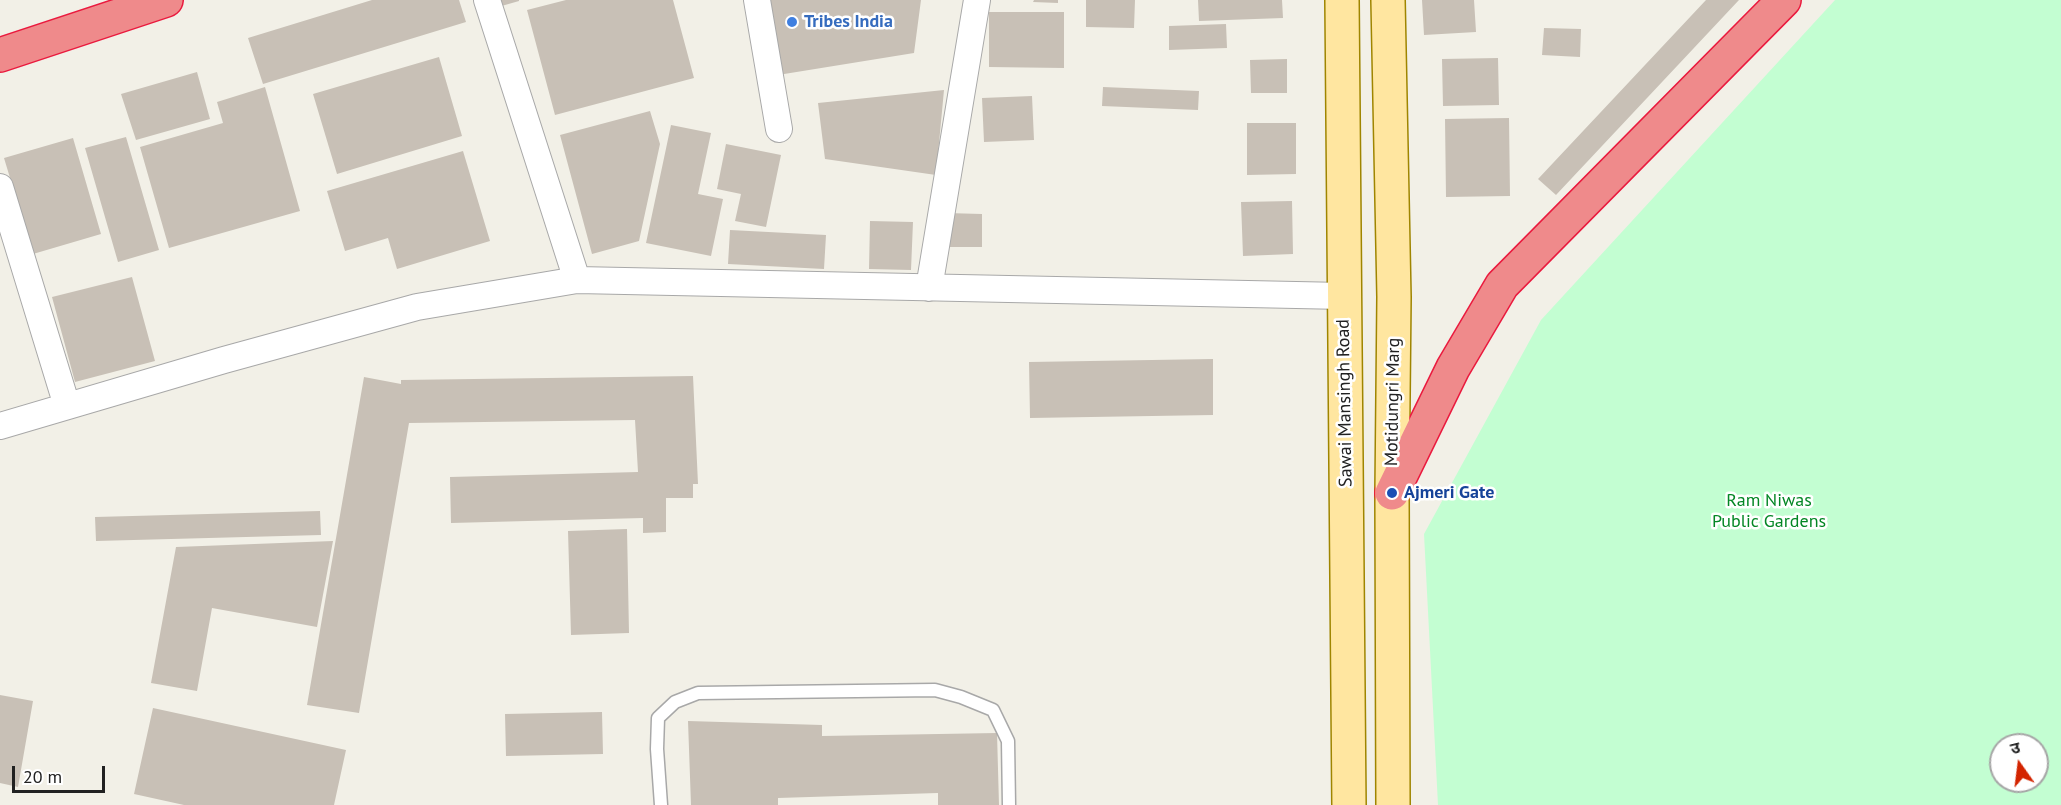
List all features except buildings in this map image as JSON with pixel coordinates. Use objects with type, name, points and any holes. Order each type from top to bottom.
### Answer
[{"type":"highway","points":[[0,55],[165,0]]},
{"type":"highway","points":[[1392,494],[1453,368],[1502,285],[1784,0]]},
{"type":"main road","name":"Sawai Mansingh Road","points":[[1342,0],[1349,805]]},
{"type":"main road","name":"Motidungri Marg","points":[[1388,0],[1395,297],[1392,494],[1393,805]]},
{"type":"street","points":[[487,0],[577,280]]},
{"type":"street","points":[[757,0],[779,129]]},
{"type":"street","points":[[929,288],[977,0]]},
{"type":"street","points":[[0,187],[67,406]]},
{"type":"street","points":[[0,426],[224,360],[417,308],[577,280],[1344,296]]},
{"type":"lane","points":[[661,805],[657,749],[658,718],[675,702],[698,693],[935,690],[962,697],[993,710],[1008,741],[1009,805]]},
{"type":"green space","name":"Ram Niwas Public Gardens","points":[[1835,0],[2061,0],[2061,805],[1438,805],[1424,534],[1541,320]]},
{"type":"place","name":"Tribes India","points":[[792,22]]},
{"type":"place","name":"Ajmeri Gate","points":[[1392,493]]}]
